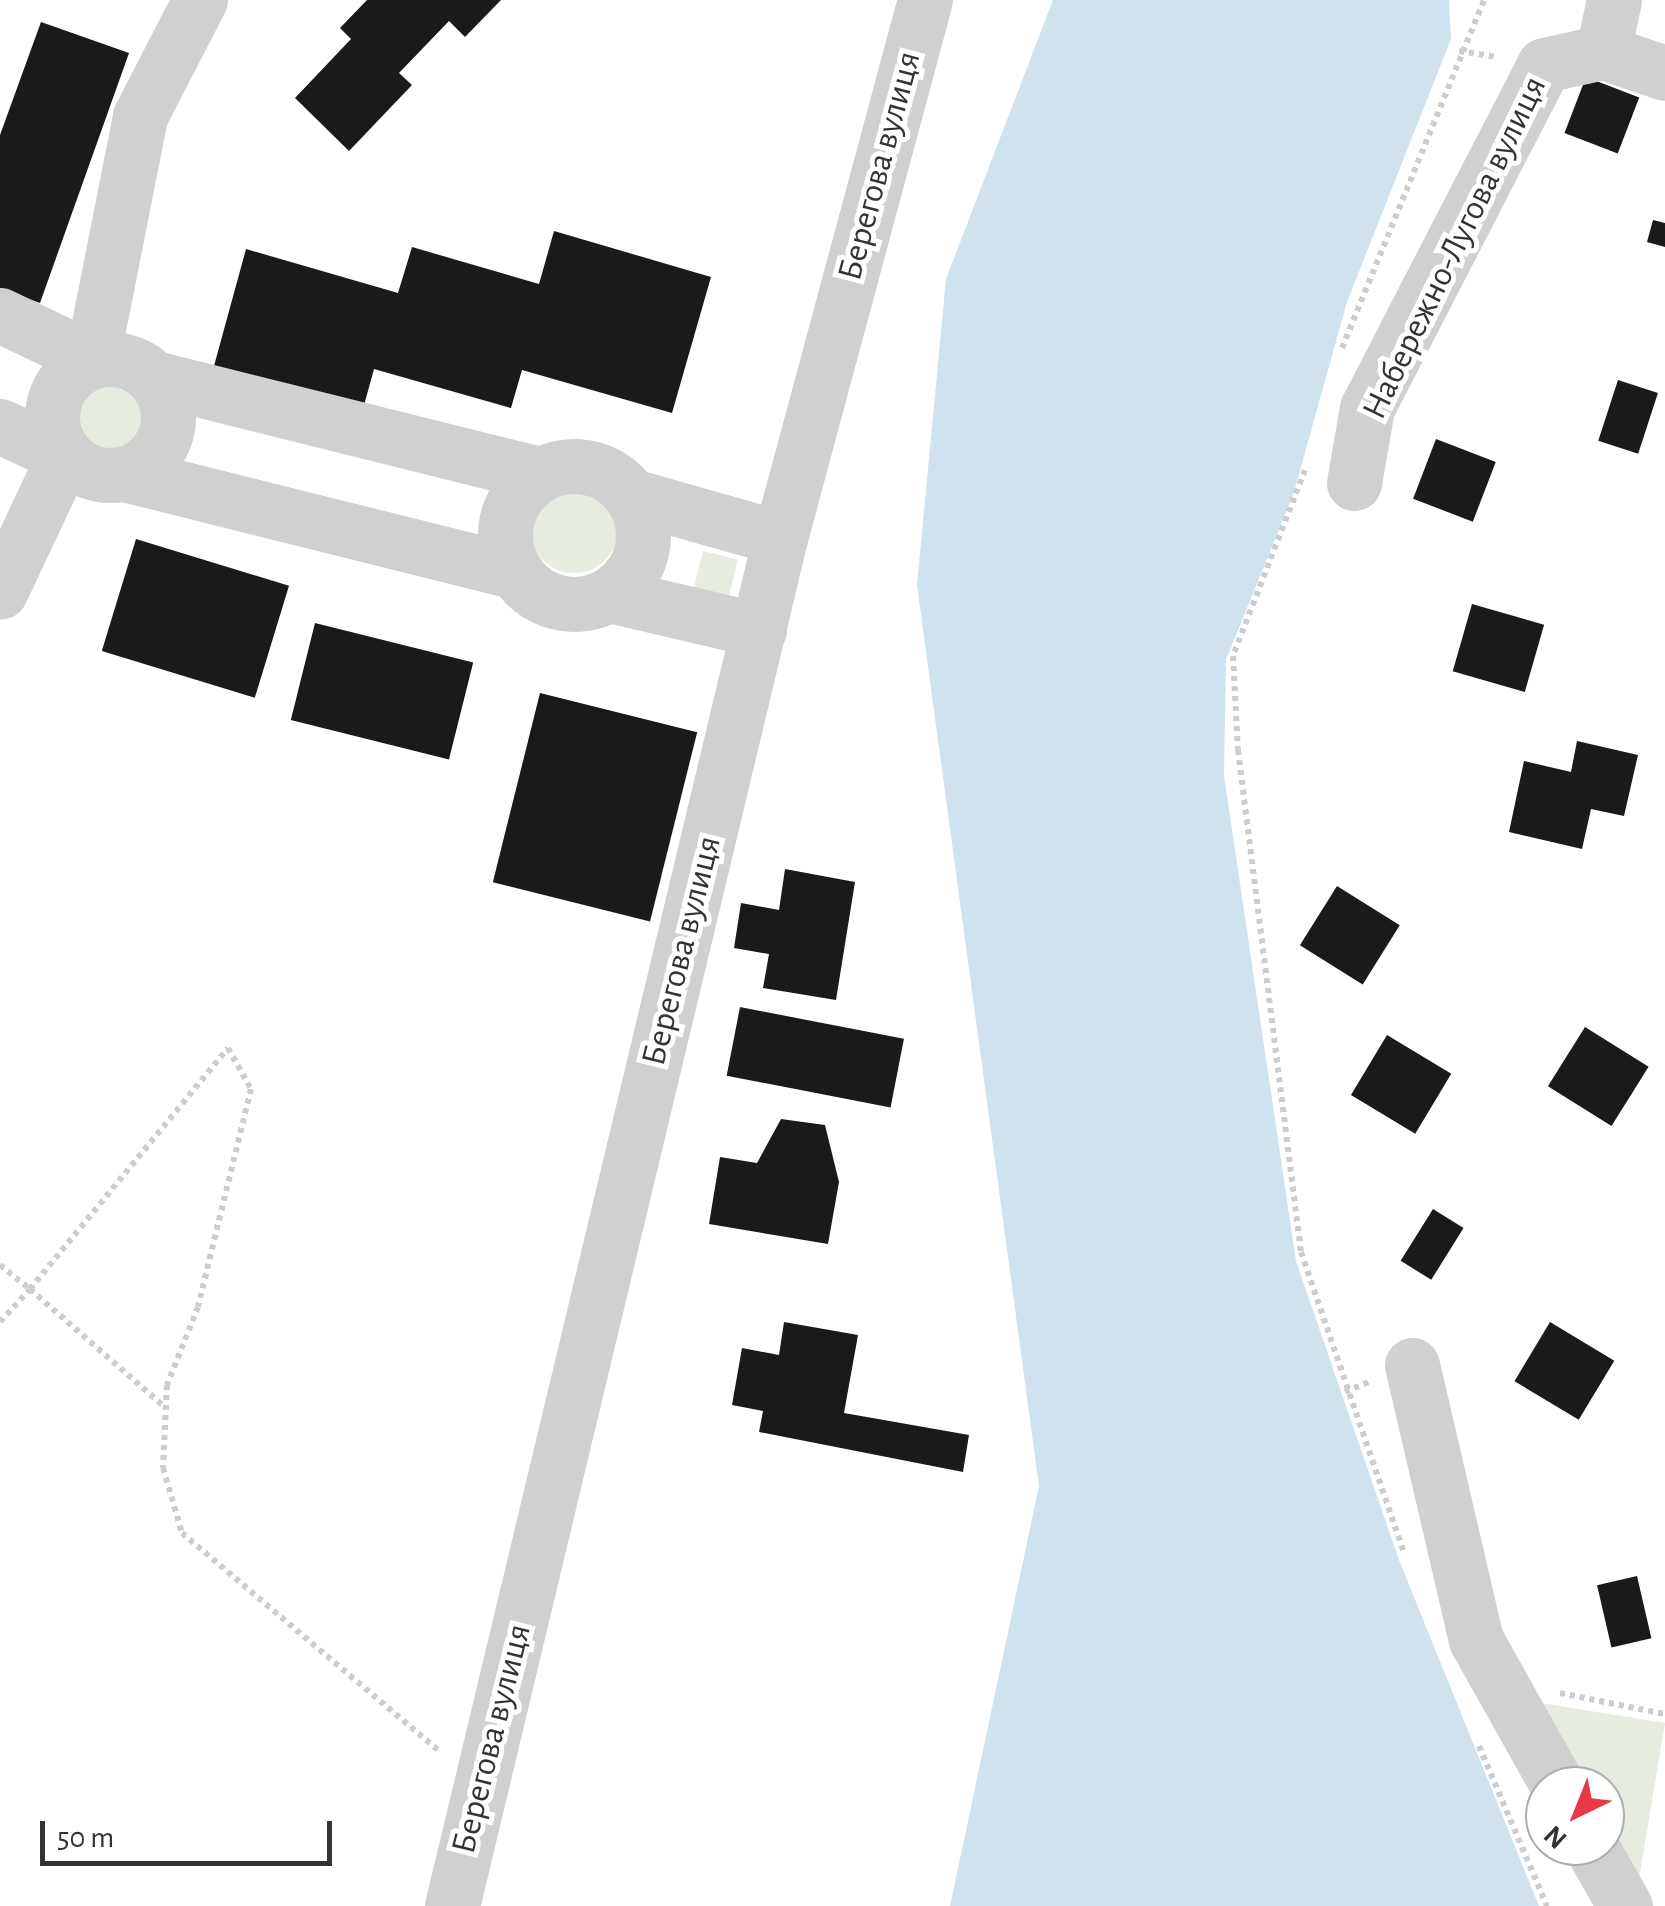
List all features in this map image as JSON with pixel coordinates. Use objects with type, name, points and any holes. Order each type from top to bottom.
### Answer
[{"type":"street","points":[[0,592],[64,456],[54,400],[92,359],[140,116],[200,0]]},
{"type":"street","name":"Берегова вулиця","points":[[452,1906],[780,538],[925,0]]},
{"type":"street","points":[[1614,0],[1604,52],[1665,72]]},
{"type":"street","name":"Набережно-Лугова вулиця","points":[[1332,471],[1544,65],[1604,52]]},
{"type":"street","points":[[0,314],[92,359],[128,361],[154,378],[540,474],[590,468],[632,496],[780,538]]},
{"type":"street","points":[[124,474],[166,434],[154,378]]},
{"type":"street","points":[[0,426],[94,473],[124,474],[516,572],[548,599],[609,595],[760,630]]},
{"type":"street","points":[[516,572],[507,551],[510,507],[540,474]]},
{"type":"street","points":[[609,595],[638,562],[642,528],[632,496]]},
{"type":"street","points":[[1412,1364],[1476,1640],[1547,1766]]},
{"type":"street","points":[[1602,1866],[1625,1906]]},
{"type":"path","points":[[1340,354],[1484,0]]},
{"type":"path","points":[[1332,471],[1233,656],[1238,750],[1300,1252],[1408,1564]]},
{"type":"path","points":[[0,1322],[228,1048],[251,1089],[166,1408],[163,1468],[182,1533],[480,1786]]},
{"type":"path","points":[[0,1265],[166,1408]]},
{"type":"path","points":[[1492,1668],[1551,1691],[1665,1714]]},
{"type":"path","points":[[1472,1729],[1547,1906]]},
{"type":"shaded area","points":[[110,379],[125,382],[137,391],[146,403],[146,433],[137,445],[125,454],[110,457],[95,454],[83,445],[74,433],[71,418],[74,403],[83,391],[95,382]]},
{"type":"shaded area","points":[[574,485],[591,488],[605,498],[615,512],[615,546],[605,560],[591,570],[574,573],[557,570],[543,560],[533,546],[530,529],[533,512],[543,498],[557,488]]},
{"type":"shaded area","points":[[703,551],[738,560],[727,603],[692,595]]},
{"type":"shaded area","points":[[1522,1700],[1665,1723],[1635,1903],[1616,1866],[1625,1866],[1625,1766],[1559,1766]]},
{"type":"water","points":[[1053,0],[1449,0],[1451,39],[1347,302],[1294,492],[1226,660],[1224,776],[1296,1261],[1399,1560],[1539,1906],[950,1906],[1039,1486],[917,585],[946,279]]},
{"type":"building","points":[[367,0],[501,0],[465,37],[449,21],[399,73],[412,85],[349,151],[295,98],[351,39],[340,28]]},
{"type":"building","points":[[41,22],[129,53],[40,303],[0,289],[0,135]]},
{"type":"building","points":[[1586,77],[1639,97],[1618,153],[1564,133]]},
{"type":"building","points":[[1653,220],[1665,223],[1665,247],[1647,242]]},
{"type":"building","points":[[554,231],[711,277],[672,413],[522,370],[511,408],[374,369],[363,409],[214,366],[246,249],[398,293],[412,247],[539,284]]},
{"type":"building","points":[[1618,380],[1658,393],[1638,454],[1598,441]]},
{"type":"building","points":[[1436,439],[1496,462],[1473,522],[1413,499]]},
{"type":"building","points":[[136,539],[289,586],[255,698],[102,651]]},
{"type":"building","points":[[1472,604],[1544,625],[1525,692],[1453,671]]},
{"type":"building","points":[[315,623],[473,662],[449,759],[291,720]]},
{"type":"building","points":[[540,693],[697,732],[650,921],[493,882]]},
{"type":"building","points":[[1577,741],[1638,755],[1624,816],[1591,809],[1582,849],[1509,832],[1524,761],[1571,772]]},
{"type":"building","points":[[785,869],[855,882],[836,1000],[763,988],[769,954],[734,948],[741,903],[779,910]]},
{"type":"building","points":[[1337,886],[1400,925],[1363,985],[1300,945]]},
{"type":"building","points":[[740,1007],[904,1039],[891,1108],[727,1076]]},
{"type":"building","points":[[1585,1027],[1649,1067],[1612,1126],[1548,1086]]},
{"type":"building","points":[[1387,1035],[1451,1074],[1415,1134],[1351,1095]]},
{"type":"building","points":[[781,1119],[825,1125],[839,1182],[828,1244],[709,1224],[720,1157],[757,1163]]},
{"type":"building","points":[[1433,1209],[1464,1228],[1431,1280],[1401,1261]]},
{"type":"building","points":[[784,1322],[858,1335],[844,1413],[969,1435],[963,1472],[759,1432],[763,1411],[732,1405],[742,1348],[779,1355]]},
{"type":"building","points":[[1550,1322],[1614,1361],[1579,1420],[1514,1381]]},
{"type":"building","points":[[1637,1576],[1651,1638],[1611,1648],[1597,1585]]}]
